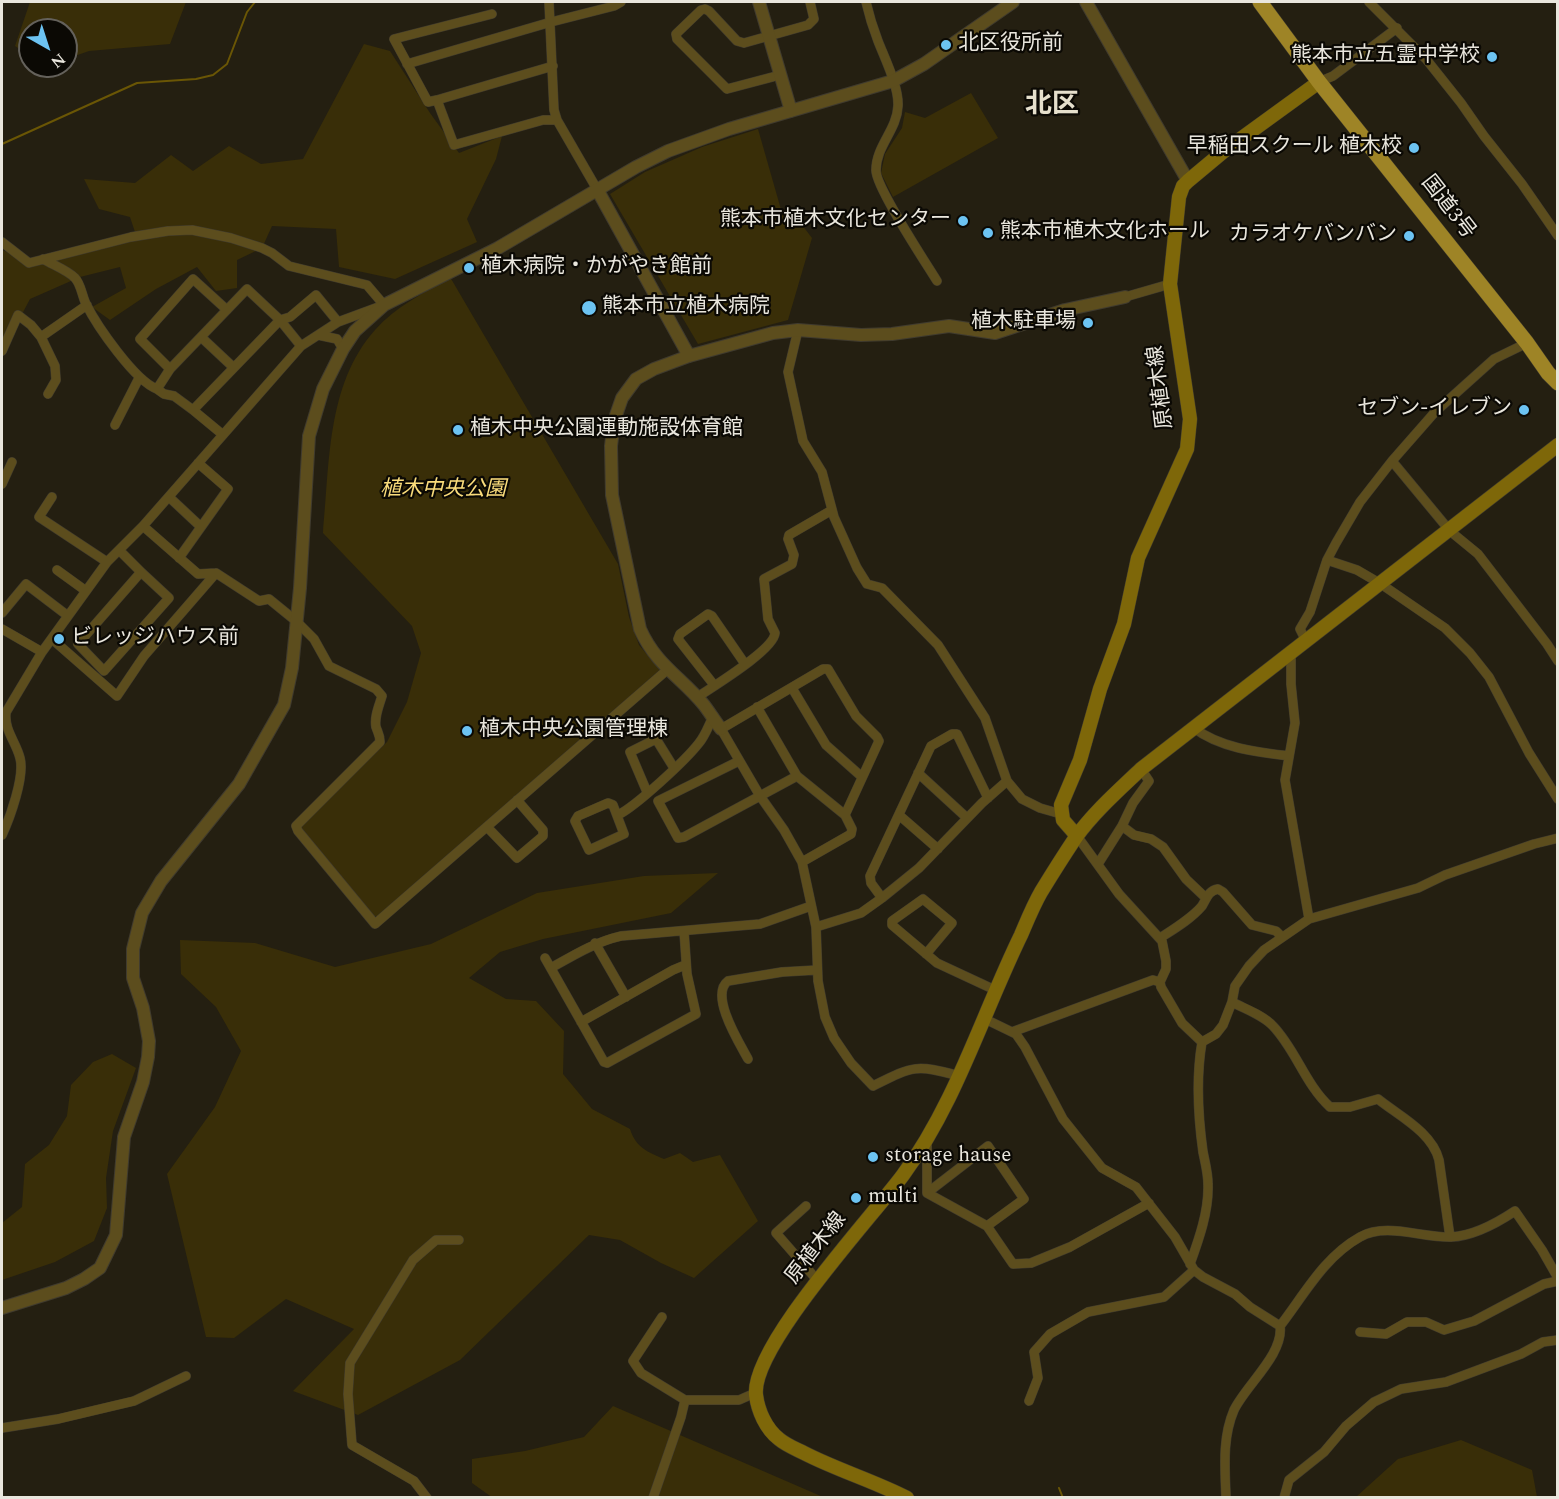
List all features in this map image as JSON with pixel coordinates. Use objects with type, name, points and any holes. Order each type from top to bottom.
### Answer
[{"type":"highway","name":"国道3号","points":[[1260,2],[1320,82],[1554,374]]},
{"type":"main road","name":"原植木線","points":[[1061,814],[1061,805],[1080,760],[1100,689],[1124,624],[1138,558],[1187,449],[1190,419],[1170,284],[1177,209],[1183,186],[1224,151],[1320,82]]},
{"type":"main road","name":"原植木線","points":[[755,1393],[761,1366],[774,1342],[818,1281],[903,1174],[927,1137],[959,1076],[995,990],[1040,894],[1077,836],[1141,769],[1450,531],[1557,445]]},
{"type":"main road","points":[[1061,814],[1063,820],[1077,836]]},
{"type":"main road","points":[[755,1393],[769,1429],[781,1441],[817,1460],[907,1497]]},
{"type":"street","points":[[549,2],[554,110],[557,120],[689,356]]},
{"type":"street","points":[[407,64],[614,6],[621,2]]},
{"type":"street","points":[[759,2],[791,111]]},
{"type":"street","points":[[780,75],[727,89],[676,36],[701,10],[705,9],[740,43],[744,43],[811,22],[814,15],[810,2]]},
{"type":"street","points":[[866,2],[876,37],[893,81],[898,106],[893,128],[879,151],[875,172],[885,194],[937,281]]},
{"type":"street","points":[[2,719],[6,708],[42,652],[107,562],[143,526],[302,346],[338,322],[384,305],[498,248],[636,167],[668,151],[729,129],[893,81],[924,64],[1013,2]]},
{"type":"street","points":[[1086,2],[1188,181]]},
{"type":"street","points":[[1369,2],[1397,28],[1461,103],[1522,184],[1557,236]]},
{"type":"street","points":[[492,14],[394,39],[428,102],[553,66]]},
{"type":"street","points":[[1320,82],[1333,76],[1397,28]]},
{"type":"street","points":[[437,100],[454,146],[543,120],[557,120]]},
{"type":"street","points":[[2,242],[28,262],[131,237],[192,230],[231,238],[262,248],[289,266],[367,285],[384,305]]},
{"type":"street","points":[[43,259],[76,279],[87,305],[111,344],[139,378],[164,394],[174,396],[222,434]]},
{"type":"street","points":[[170,369],[140,339],[193,279],[227,310]]},
{"type":"street","points":[[959,1076],[919,1067],[900,1072],[873,1086],[851,1063],[834,1038],[825,1017],[817,970],[816,927],[802,862],[716,724],[696,698],[667,670],[646,644],[640,629],[612,495],[611,446],[614,421],[622,398],[636,379],[654,369],[689,356],[772,333],[798,330],[872,335],[949,326],[995,333],[1065,310],[1125,297],[1170,284]]},
{"type":"street","points":[[157,389],[170,369],[247,289],[280,320],[302,346]]},
{"type":"street","points":[[193,410],[280,320],[290,317],[316,295],[338,322]]},
{"type":"street","points":[[41,337],[87,305]]},
{"type":"street","points":[[2,1308],[66,1288],[84,1279],[100,1268],[116,1235],[120,1212],[124,1137],[143,1082],[149,1041],[143,1008],[133,978],[133,949],[142,912],[161,881],[239,784],[284,705],[292,668],[307,493],[309,436],[322,389],[343,349],[355,332],[384,305]]},
{"type":"street","points":[[2,351],[18,315],[41,337],[55,366],[56,380],[48,394]]},
{"type":"street","points":[[798,330],[788,372],[803,441],[822,472],[832,510],[857,568],[867,584],[882,588],[923,627],[944,654],[985,718],[1007,781],[1022,799],[1040,808],[1061,814]]},
{"type":"street","points":[[318,335],[337,339],[343,349]]},
{"type":"street","points":[[201,337],[233,367]]},
{"type":"street","points":[[1306,641],[1300,629],[1310,612],[1327,560],[1360,502],[1435,412],[1494,359],[1527,343]]},
{"type":"street","points":[[115,425],[139,378]]},
{"type":"street","points":[[1392,461],[1450,531],[1479,554],[1547,644],[1557,661]]},
{"type":"street","points":[[2,484],[12,462]]},
{"type":"street","points":[[179,558],[228,489],[198,463]]},
{"type":"street","points":[[169,496],[201,527]]},
{"type":"street","points":[[52,497],[39,518],[107,562]]},
{"type":"street","points":[[696,698],[745,664],[766,647],[776,635],[768,619],[764,579],[792,564],[794,555],[789,536],[832,510]]},
{"type":"street","points":[[143,526],[198,574],[216,573],[259,601],[269,599],[314,639],[329,666],[376,689],[382,696],[376,717],[380,742],[296,826],[375,924],[667,670]]},
{"type":"street","points":[[119,550],[169,598],[104,671],[78,645],[141,572]]},
{"type":"street","points":[[1327,560],[1357,570],[1381,584],[1445,628],[1470,653],[1489,677],[1529,753],[1557,799]]},
{"type":"street","points":[[57,570],[86,591]]},
{"type":"street","points":[[52,639],[117,696],[144,656],[216,573]]},
{"type":"street","points":[[2,613],[26,584],[68,616]]},
{"type":"street","points":[[714,685],[678,639],[680,634],[708,614],[712,616],[745,664]]},
{"type":"street","points":[[2,629],[42,652]]},
{"type":"street","points":[[1291,653],[1295,723],[1285,780],[1309,919]]},
{"type":"street","points":[[618,815],[674,768],[716,724],[757,707],[824,669],[830,671],[856,716],[878,739],[878,744],[845,815]]},
{"type":"street","points":[[792,688],[826,745],[862,777]]},
{"type":"street","points":[[757,707],[796,776],[845,815],[852,829],[852,833],[802,862]]},
{"type":"street","points":[[2,836],[12,814],[21,761],[5,723],[6,708]]},
{"type":"street","points":[[1194,728],[1203,735],[1250,752],[1289,756]]},
{"type":"street","points":[[882,898],[871,883],[870,876],[931,746],[954,733],[959,737],[987,798]]},
{"type":"street","points":[[674,768],[656,739],[630,752],[649,790],[658,801],[677,836],[681,838],[796,776]]},
{"type":"street","points":[[658,801],[739,761]]},
{"type":"street","points":[[1098,864],[1122,826],[1133,803],[1149,781],[1141,769]]},
{"type":"street","points":[[918,772],[967,818]]},
{"type":"street","points":[[816,927],[852,916],[882,898],[919,868],[987,798],[1007,781]]},
{"type":"street","points":[[487,827],[517,858],[543,836],[543,830],[517,800]]},
{"type":"street","points":[[608,803],[613,805],[618,815],[624,834],[589,850],[574,821],[576,818],[608,803]]},
{"type":"street","points":[[899,815],[938,849]]},
{"type":"street","points":[[1122,826],[1134,835],[1151,839],[1163,847],[1186,879],[1206,898]]},
{"type":"street","points":[[1077,836],[1119,894],[1160,938],[1166,961],[1166,969],[1160,982],[1161,987],[1182,1023],[1202,1042]]},
{"type":"street","points":[[1029,1401],[1038,1378],[1034,1352],[1050,1334],[1088,1312],[1164,1297],[1192,1267],[1207,1200],[1208,1183],[1203,1150],[1198,1062],[1202,1042],[1220,1030],[1232,1002],[1235,986],[1264,950],[1309,919],[1418,888],[1445,874],[1557,838]]},
{"type":"street","points":[[1160,938],[1184,923],[1200,908],[1212,891],[1220,890],[1252,925],[1276,931],[1282,937]]},
{"type":"street","points":[[926,954],[951,923],[923,899],[891,923],[926,954],[937,963],[995,990]]},
{"type":"street","points":[[551,968],[595,943],[621,936],[760,924],[811,906]]},
{"type":"street","points":[[545,958],[604,1062],[611,1062],[696,1014],[685,965],[684,931]]},
{"type":"street","points":[[595,943],[626,997]]},
{"type":"street","points":[[581,1022],[685,965]]},
{"type":"street","points":[[748,1059],[726,1016],[722,989],[724,984],[728,981],[782,972],[817,970]]},
{"type":"street","points":[[1012,1032],[1153,980],[1160,982]]},
{"type":"street","points":[[1232,1002],[1271,1024],[1284,1039],[1318,1096],[1330,1107],[1350,1107],[1378,1099],[1426,1137],[1436,1148],[1439,1160],[1450,1237]]},
{"type":"street","points":[[983,1018],[1016,1034],[1063,1119],[1102,1168],[1136,1187],[1175,1237],[1192,1267],[1203,1277],[1235,1294],[1280,1326]]},
{"type":"street","points":[[927,1137],[927,1193]]},
{"type":"street","points":[[927,1193],[988,1146],[1024,1199],[987,1226]]},
{"type":"street","points":[[927,1193],[987,1226],[1013,1264],[1031,1263],[1070,1247],[1149,1203]]},
{"type":"street","points":[[806,1206],[776,1233],[818,1281]]},
{"type":"street","points":[[1226,1497],[1225,1447],[1233,1411],[1275,1351],[1281,1334],[1280,1326],[1317,1274],[1361,1236],[1382,1229],[1413,1234],[1464,1236],[1501,1220],[1515,1211],[1542,1250],[1557,1279],[1474,1321],[1444,1330],[1426,1322],[1407,1322],[1386,1334],[1360,1332]]},
{"type":"street","points":[[427,1497],[414,1481],[352,1445],[348,1394],[350,1363],[413,1260],[436,1240],[459,1240]]},
{"type":"street","points":[[662,1317],[633,1361],[641,1373],[685,1400],[739,1400],[755,1393]]},
{"type":"street","points":[[1284,1497],[1289,1480],[1324,1452],[1346,1426],[1374,1402],[1401,1389],[1446,1382],[1521,1354],[1543,1342],[1557,1340]]},
{"type":"street","points":[[2,1428],[58,1419],[134,1401],[186,1376]]},
{"type":"street","points":[[653,1497],[685,1400]]},
{"type":"green space","points":[[30,2],[186,2],[170,44],[89,51],[78,55],[78,18],[25,18]]},
{"type":"green space","points":[[364,44],[390,51],[459,153],[502,136],[496,159],[467,219],[477,242],[395,279],[339,267],[336,229],[272,226],[262,248],[237,260],[237,288],[216,291],[197,267],[156,289],[110,320],[92,307],[126,288],[120,267],[80,277],[30,299],[2,352],[2,250],[30,260],[135,232],[130,217],[99,209],[84,179],[135,183],[171,155],[193,171],[229,146],[261,164],[303,159]]},
{"type":"green space","points":[[971,93],[998,138],[893,197],[881,173],[885,154],[902,128],[905,112],[925,118]]},
{"type":"green space","points":[[758,129],[782,213],[799,221],[812,238],[788,320],[698,344],[610,194],[645,172],[702,147]]},
{"type":"green space","name":"植木中央公園","points":[[450,277],[618,564],[629,617],[639,645],[660,670],[379,916],[373,916],[301,831],[302,822],[387,742],[407,702],[421,653],[412,626],[323,533],[333,427],[347,375],[359,352],[375,330],[410,301]]},
{"type":"green space","points":[[718,873],[671,913],[543,939],[500,952],[469,978],[506,999],[536,1001],[564,1031],[563,1074],[592,1109],[630,1129],[636,1141],[643,1148],[664,1159],[680,1153],[693,1162],[720,1155],[758,1221],[694,1278],[620,1240],[589,1235],[460,1360],[358,1415],[293,1391],[354,1329],[286,1299],[234,1338],[206,1337],[167,1174],[215,1107],[241,1051],[216,1007],[181,974],[180,940],[255,943],[335,967],[431,944],[537,893],[644,876]]},
{"type":"green space","points":[[112,1054],[136,1068],[113,1131],[106,1178],[107,1208],[94,1241],[55,1262],[2,1280],[2,1223],[22,1207],[25,1164],[49,1145],[67,1116],[71,1085],[93,1062]]},
{"type":"green space","points":[[613,1406],[823,1497],[493,1498],[472,1483],[472,1459],[525,1451],[584,1437]]},
{"type":"green space","points":[[1461,1440],[1532,1470],[1537,1497],[1356,1497],[1398,1459]]},
{"type":"waterway","points":[[2,144],[137,83],[196,79],[213,75],[227,64],[247,12],[255,2]]},
{"type":"waterway","points":[[1059,1488],[1063,1498]]},
{"type":"place","name":"北区役所前","points":[[946,45]]},
{"type":"place","name":"熊本市立五霊中学校","points":[[1492,57]]},
{"type":"place","name":"早稲田スクール 植木校","points":[[1414,148]]},
{"type":"place","name":"熊本市植木文化センター","points":[[963,221]]},
{"type":"place","name":"熊本市植木文化ホール","points":[[988,233]]},
{"type":"place","name":"カラオケバンバン","points":[[1409,236]]},
{"type":"place","name":"植木病院・かがやき館前","points":[[469,268]]},
{"type":"place","name":"熊本市立植木病院","points":[[589,308]]},
{"type":"place","name":"植木駐車場","points":[[1088,323]]},
{"type":"place","name":"セブン-イレブン","points":[[1524,410]]},
{"type":"place","name":"植木中央公園運動施設体育館","points":[[458,430]]},
{"type":"place","name":"ビレッジハウス前","points":[[59,639]]},
{"type":"place","name":"植木中央公園管理棟","points":[[467,731]]},
{"type":"place","name":"storage hause","points":[[873,1157]]},
{"type":"place","name":"multi","points":[[856,1198]]},
{"type":"district","name":"北区","points":[[1052,107]]}]
